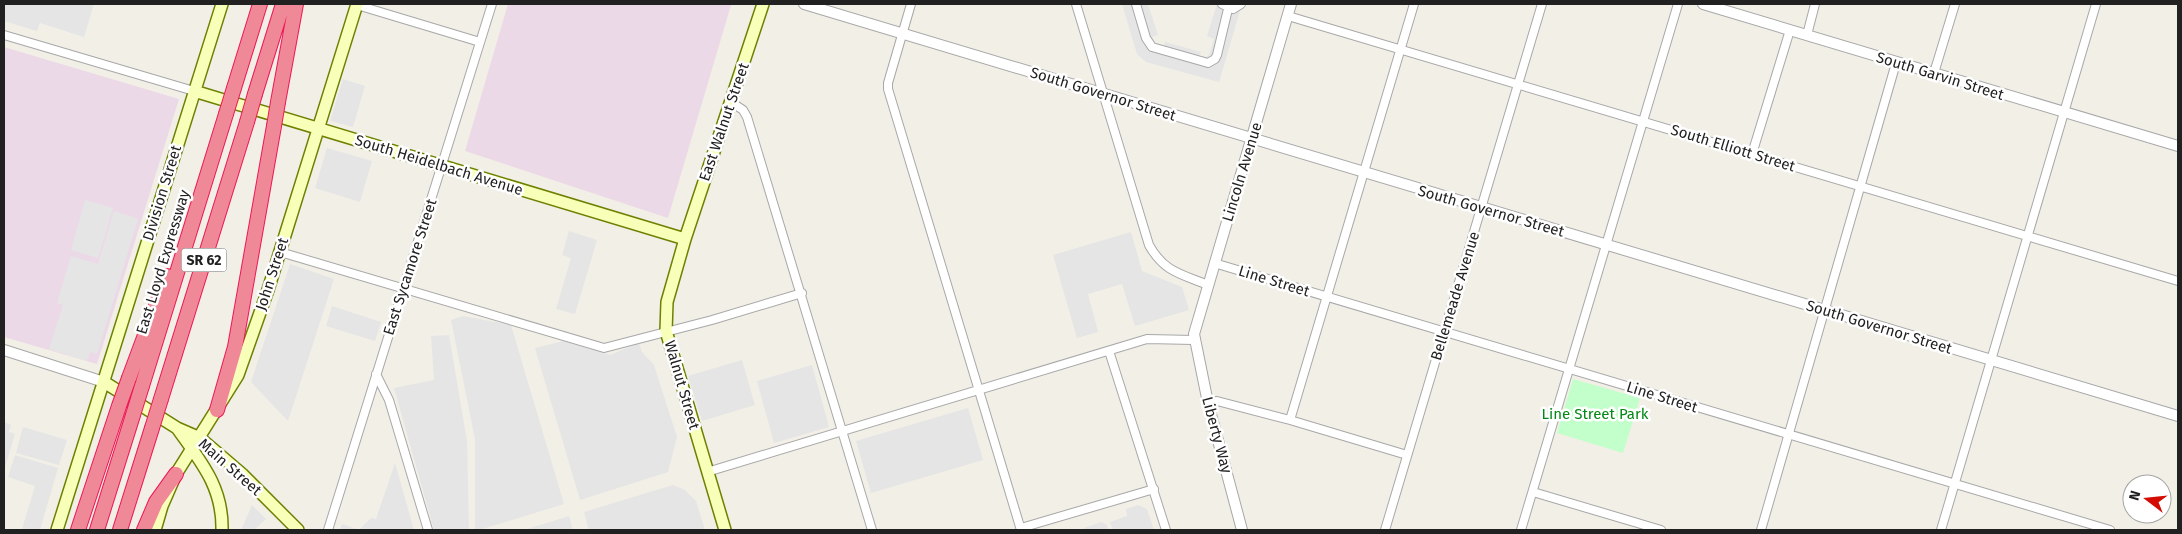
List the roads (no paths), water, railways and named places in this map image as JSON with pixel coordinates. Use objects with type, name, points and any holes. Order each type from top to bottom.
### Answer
[{"type":"highway","name":"East Lloyd Expressway","points":[[97,530],[260,4]]},
{"type":"highway","name":"SR 62","points":[[120,530],[283,4]]},
{"type":"highway","points":[[217,410],[235,347],[296,4]]},
{"type":"highway","points":[[78,530],[119,406],[159,295],[193,218]]},
{"type":"highway","points":[[144,530],[156,502],[176,474]]},
{"type":"main road","name":"Division Street","points":[[57,530],[222,4]]},
{"type":"main road","name":"John Street","points":[[155,530],[162,506],[176,474],[238,375],[280,252],[357,4]]},
{"type":"main road","name":"East Walnut Street","points":[[685,239],[763,4]]},
{"type":"main road","name":"South Heidelbach Avenue","points":[[194,91],[685,239]]},
{"type":"main road","name":"Walnut Street","points":[[685,239],[666,302],[666,331],[725,530]]},
{"type":"main road","name":"Main Street","points":[[104,382],[178,428],[200,438],[242,474],[298,530]]},
{"type":"main road","points":[[178,428],[192,450],[200,458],[214,486],[221,510],[222,530]]},
{"type":"street","points":[[357,4],[480,42]]},
{"type":"street","name":"East Sycamore Street","points":[[328,530],[492,4]]},
{"type":"street","name":"South Governor Street","points":[[804,4],[1252,138],[1364,174],[2178,416]]},
{"type":"street","points":[[911,4],[888,82],[888,89],[1021,529],[1154,489]]},
{"type":"street","points":[[1076,4],[1149,245],[1158,260],[1169,270],[1208,284]]},
{"type":"street","points":[[1136,4],[1146,38],[1152,47],[1208,63],[1216,59],[1225,6],[1237,8],[1241,4]]},
{"type":"street","name":"Lincoln Avenue","points":[[1194,340],[1214,263],[1291,4]]},
{"type":"street","points":[[1290,420],[1414,4]]},
{"type":"street","name":"Bellemeade Avenue","points":[[1385,530],[1542,4]]},
{"type":"street","points":[[1521,530],[1678,4]]},
{"type":"street","name":"South Garvin Street","points":[[1703,4],[2178,146]]},
{"type":"street","points":[[1807,35],[1815,4]]},
{"type":"street","points":[[1934,73],[1955,4]]},
{"type":"street","points":[[1941,530],[2096,4]]},
{"type":"street","name":"South Elliott Street","points":[[1288,16],[2178,281]]},
{"type":"street","points":[[1752,154],[1790,30]]},
{"type":"street","points":[[4,34],[194,91]]},
{"type":"street","points":[[1761,530],[1862,187],[1896,63]]},
{"type":"street","points":[[731,102],[748,116],[872,530]]},
{"type":"street","points":[[280,252],[604,348],[712,320],[802,292]]},
{"type":"street","name":"Line Street","points":[[1214,263],[2110,530]]},
{"type":"street","points":[[707,472],[1147,339],[1194,340]]},
{"type":"street","name":"Liberty Way","points":[[1194,340],[1208,403],[1242,530]]},
{"type":"street","points":[[4,350],[104,382]]},
{"type":"street","points":[[1109,350],[1166,530]]},
{"type":"street","points":[[376,374],[389,400],[428,530]]},
{"type":"street","points":[[1208,403],[1217,402],[1290,420],[1407,455]]},
{"type":"street","points":[[1532,492],[1661,530]]},
{"type":"park label","name":"Line Street Park","points":[[1595,414]]}]
